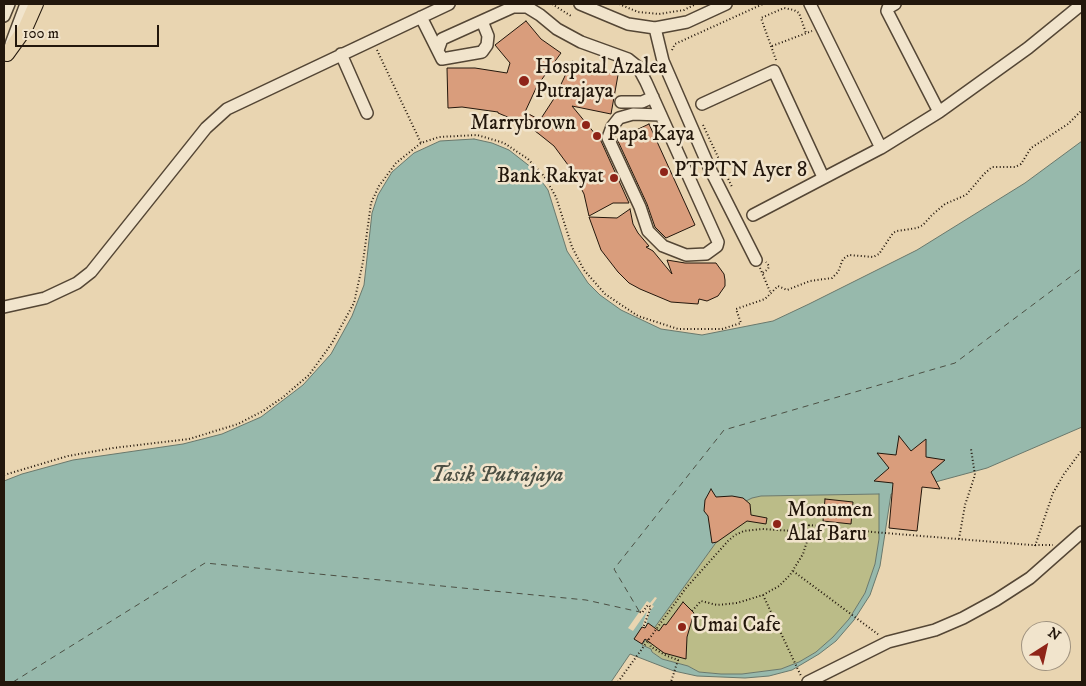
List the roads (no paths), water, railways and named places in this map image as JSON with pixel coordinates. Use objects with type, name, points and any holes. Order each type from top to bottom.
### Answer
[{"type":"main road","points":[[6,57],[25,29],[36,4]]},
{"type":"street","points":[[4,16],[9,4]]},
{"type":"street","points":[[6,57],[26,4]]},
{"type":"street","points":[[4,308],[45,298],[77,283],[99,263],[206,128],[227,109],[448,4]]},
{"type":"street","points":[[580,4],[628,24],[655,28],[687,22],[726,4]]},
{"type":"street","points":[[810,4],[881,148]]},
{"type":"street","points":[[895,4],[888,8],[887,11],[939,112]]},
{"type":"street","points":[[753,215],[881,148],[939,112],[1028,48],[1082,4]]},
{"type":"street","points":[[440,44],[482,21],[513,7],[527,8],[540,15],[557,29],[581,42],[628,59],[638,67],[651,93],[661,115],[689,177],[718,242],[717,246],[706,254],[686,255],[663,246],[648,231],[640,207],[608,138],[612,127],[619,118],[633,114],[661,115]]},
{"type":"street","points":[[421,17],[428,32],[440,44],[442,59],[482,52],[487,45],[488,36],[482,21]]},
{"type":"street","points":[[655,28],[662,61],[709,167],[761,261]]},
{"type":"street","points":[[341,54],[368,113]]},
{"type":"street","points":[[702,104],[774,71],[823,178]]},
{"type":"street","points":[[620,99],[642,102],[651,93]]},
{"type":"street","points":[[689,177],[709,167]]},
{"type":"street","points":[[808,682],[888,642],[935,630],[963,618],[996,600],[1030,578],[1082,532]]},
{"type":"street","points":[[1070,544],[1082,545]]},
{"type":"water","name":"Tasik Putrajaya","points":[[474,139],[492,143],[509,150],[532,168],[548,190],[567,251],[588,283],[600,295],[621,310],[661,329],[702,335],[773,321],[917,250],[1025,183],[1082,141],[1082,427],[987,468],[891,494],[880,566],[870,595],[854,620],[836,641],[819,654],[792,670],[769,676],[745,678],[697,676],[674,671],[630,654],[611,682],[4,682],[4,481],[73,460],[183,444],[222,434],[261,417],[303,385],[331,354],[352,316],[364,285],[372,213],[378,195],[392,172],[414,153],[440,141]],"holes":[[[879,494],[879,539],[875,564],[865,593],[849,619],[816,652],[799,662],[781,669],[742,674],[699,672],[688,666],[662,659],[652,652],[651,649],[642,645],[746,501],[752,498],[761,496]]]},
{"type":"place","name":"Hospital Azalea Putrajaya","points":[[524,81]]},
{"type":"place","name":"Marrybrown","points":[[586,125]]},
{"type":"place","name":"Papa Kaya","points":[[597,136]]},
{"type":"place","name":"PTPTN Ayer 8","points":[[664,172]]},
{"type":"place","name":"Bank Rakyat","points":[[614,178]]},
{"type":"place","name":"Monumen Alaf Baru","points":[[777,524]]},
{"type":"place","name":"Umai Cafe","points":[[682,627]]}]
